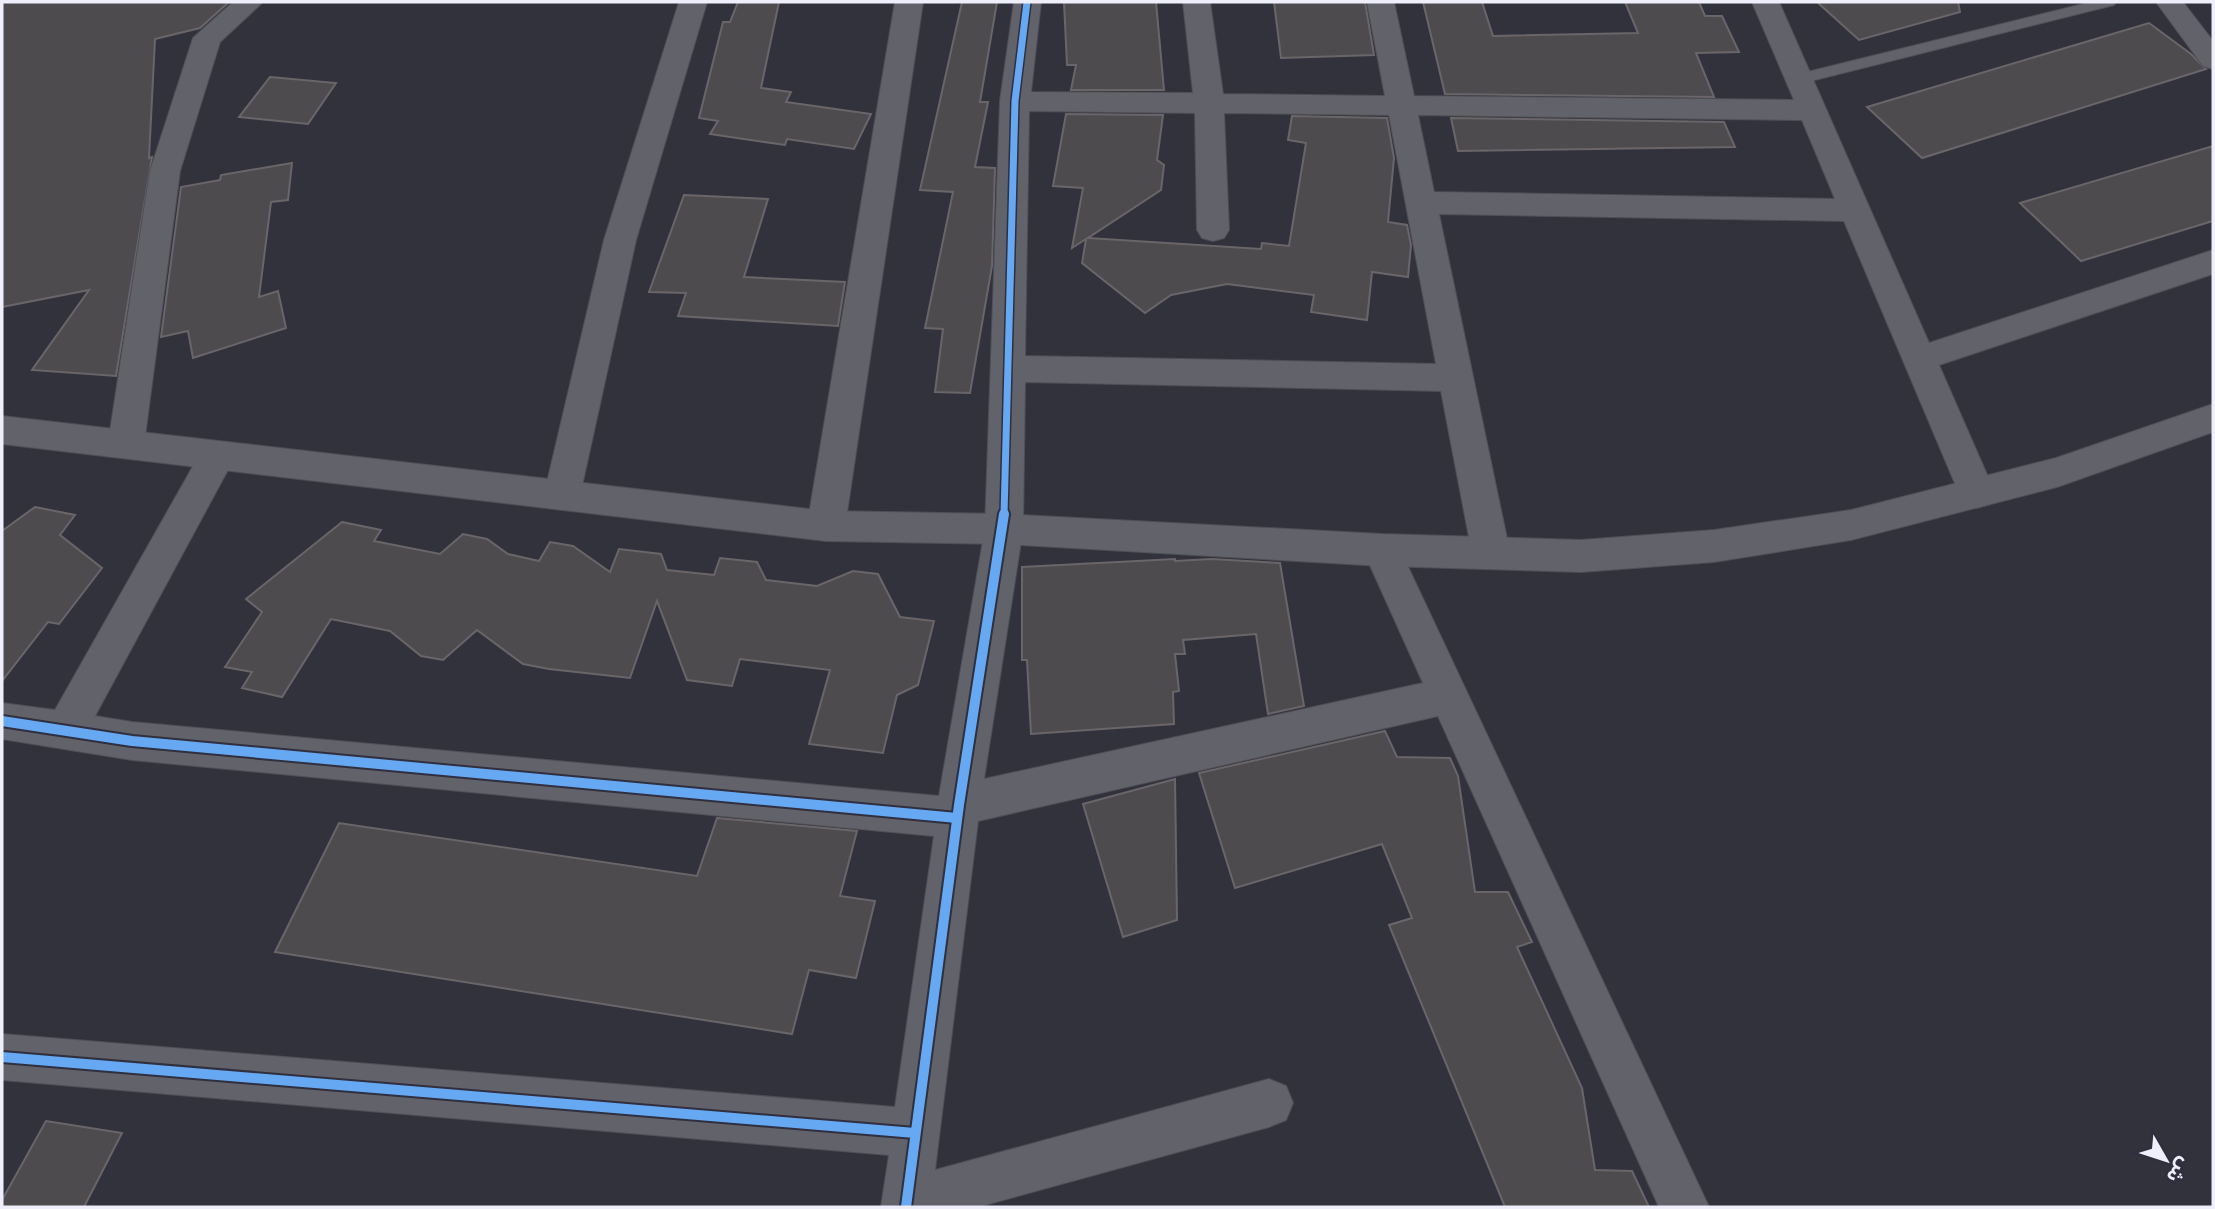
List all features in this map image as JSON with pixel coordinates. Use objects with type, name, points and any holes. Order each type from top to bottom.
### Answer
[{"type":"street","points":[[127,444],[164,171],[207,38],[249,2]]},
{"type":"street","points":[[562,495],[620,240],[693,2]]},
{"type":"street","points":[[826,526],[909,2]]},
{"type":"street","points":[[1027,2],[1016,101],[1004,529],[958,812],[906,1205],[1269,1103]]},
{"type":"street","points":[[1197,2],[1209,102],[1213,230]]},
{"type":"street","points":[[1381,2],[1491,553]]},
{"type":"street","points":[[1766,2],[1976,493]]},
{"type":"street","points":[[2169,2],[2213,60]]},
{"type":"street","points":[[1016,101],[1813,110]]},
{"type":"street","points":[[1420,203],[1856,210]]},
{"type":"street","points":[[1919,359],[2213,262]]},
{"type":"street","points":[[1010,369],[1456,378]]},
{"type":"street","points":[[2,430],[826,526],[1004,529],[1382,550],[1581,556],[1714,546],[1851,525],[2057,472],[2213,418]]},
{"type":"street","points":[[65,731],[218,455]]},
{"type":"street","points":[[1382,550],[1684,1207]]},
{"type":"street","points":[[2,721],[132,741],[958,812],[1449,695]]},
{"type":"street","points":[[2,1057],[915,1133]]},
{"type":"lane","points":[[1799,79],[2109,2]]},
{"type":"building","points":[[2,2],[229,2],[200,28],[155,39],[149,158],[152,157],[116,376],[32,370],[89,290],[2,307]]},
{"type":"building","points":[[738,2],[779,2],[761,88],[791,92],[786,102],[871,114],[854,149],[787,139],[785,145],[710,134],[718,121],[699,118],[723,22],[730,22]]},
{"type":"building","points":[[962,2],[997,2],[980,102],[988,102],[975,167],[995,168],[992,266],[970,393],[935,392],[943,329],[925,328],[953,192],[920,190]]},
{"type":"building","points":[[1064,2],[1156,2],[1164,90],[1071,90],[1076,65],[1067,65]]},
{"type":"building","points":[[1274,2],[1365,2],[1374,55],[1281,58]]},
{"type":"building","points":[[1423,2],[1482,2],[1493,36],[1638,33],[1625,2],[1699,2],[1705,16],[1722,16],[1739,52],[1696,53],[1714,97],[1445,94]]},
{"type":"building","points":[[1817,2],[1958,2],[1960,12],[1859,40]]},
{"type":"building","points":[[2149,23],[2191,54],[2206,69],[1922,158],[1867,107]]},
{"type":"building","points":[[270,77],[336,83],[308,124],[239,117]]},
{"type":"building","points":[[1066,114],[1163,115],[1157,160],[1164,165],[1161,190],[1088,238],[1261,249],[1262,243],[1289,246],[1306,143],[1288,140],[1292,116],[1387,118],[1394,158],[1388,222],[1407,225],[1411,245],[1408,277],[1372,272],[1367,320],[1311,312],[1314,295],[1227,284],[1171,295],[1145,313],[1082,263],[1086,239],[1072,248],[1083,188],[1053,186]]},
{"type":"building","points":[[1451,118],[1724,122],[1735,147],[1458,151]]},
{"type":"building","points":[[2213,146],[2213,221],[2081,261],[2020,203]]},
{"type":"building","points":[[292,163],[288,200],[271,202],[259,297],[278,291],[286,328],[193,358],[188,331],[161,337],[181,187],[220,180],[221,175]]},
{"type":"building","points":[[684,195],[768,199],[744,277],[845,282],[838,326],[678,316],[686,293],[649,292]]},
{"type":"building","points":[[35,507],[75,515],[60,535],[102,568],[59,624],[48,622],[2,681],[2,531]]},
{"type":"building","points":[[342,522],[381,530],[374,541],[440,554],[463,534],[487,539],[508,554],[539,561],[550,542],[573,546],[610,572],[619,549],[661,554],[667,570],[714,575],[720,558],[757,562],[766,580],[817,586],[853,571],[878,574],[900,617],[934,621],[918,685],[897,695],[883,753],[809,744],[830,670],[740,659],[732,686],[687,680],[657,601],[630,678],[523,664],[477,630],[443,660],[421,656],[390,631],[331,619],[282,697],[242,688],[252,672],[225,667],[262,612],[246,599]]},
{"type":"building","points":[[1175,559],[1280,563],[1304,706],[1268,714],[1256,634],[1183,640],[1185,654],[1175,654],[1179,691],[1173,692],[1174,724],[1031,734],[1027,660],[1022,660],[1022,567]]},
{"type":"building","points":[[1385,731],[1397,757],[1450,758],[1458,776],[1475,892],[1508,892],[1532,942],[1517,947],[1582,1088],[1595,1170],[1632,1171],[1649,1207],[1505,1207],[1389,925],[1412,918],[1382,844],[1235,888],[1199,773]]},
{"type":"building","points":[[1175,779],[1177,920],[1123,937],[1083,804]]},
{"type":"building","points":[[717,818],[857,831],[840,896],[875,901],[856,978],[809,970],[792,1034],[275,952],[339,823],[697,876]]},
{"type":"building","points":[[46,1121],[122,1133],[84,1207],[2,1207],[2,1200]]},
{"type":"cycle path","points":[[906,1207],[959,805],[1004,529],[1015,101],[1027,2]]},
{"type":"cycle path","points":[[2,721],[132,741],[957,818]]},
{"type":"cycle path","points":[[2,1057],[915,1133]]}]
